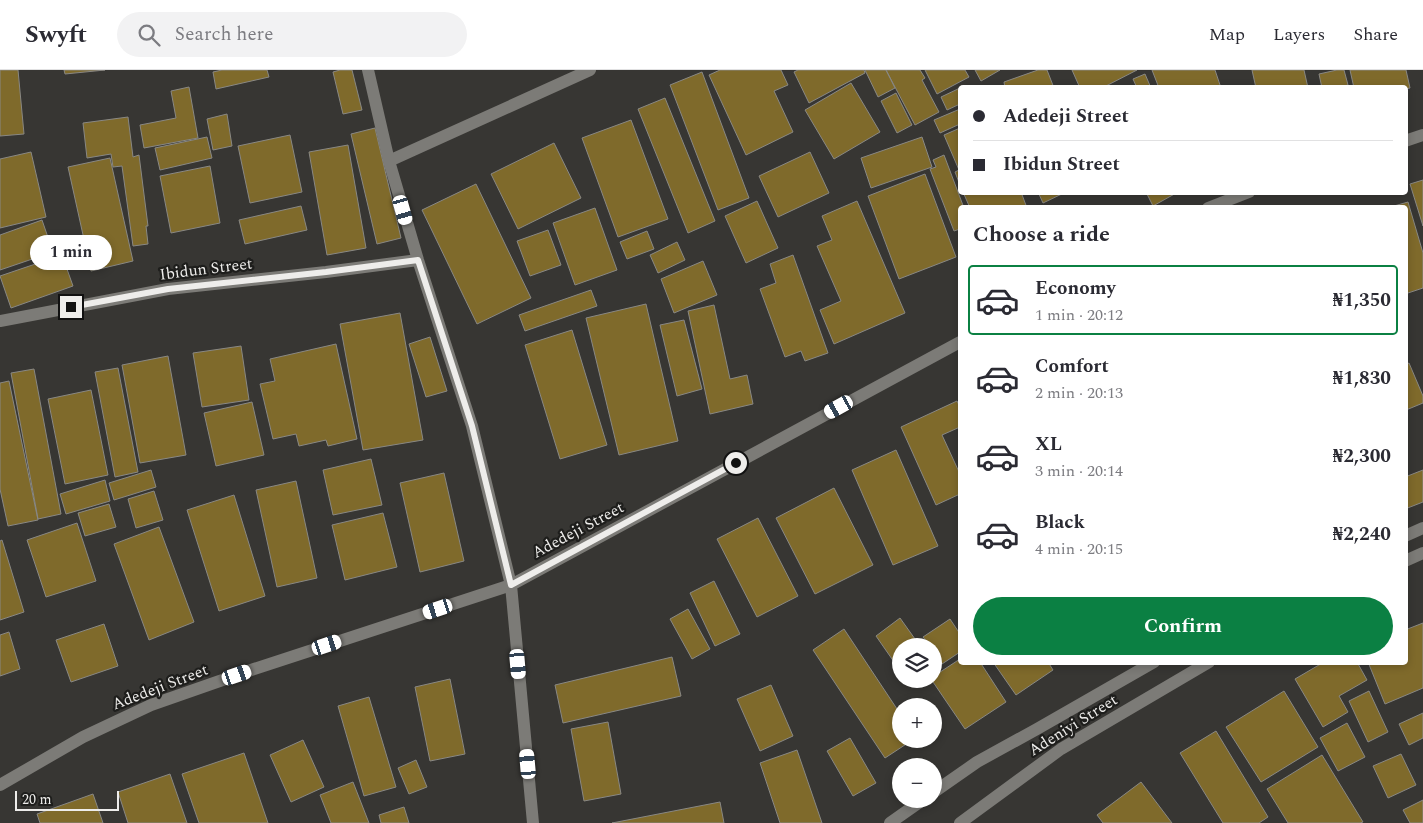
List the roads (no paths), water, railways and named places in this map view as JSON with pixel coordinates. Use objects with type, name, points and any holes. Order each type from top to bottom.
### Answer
[{"type":"street","points":[[368,70],[389,161],[418,260],[472,426],[511,585],[533,823]]},
{"type":"street","points":[[389,161],[590,70]]},
{"type":"street","points":[[1408,140],[1423,135]]},
{"type":"street","points":[[1212,205],[1240,195]]},
{"type":"street","name":"Ibidun Street","points":[[0,321],[168,289],[418,260]]},
{"type":"street","name":"Adedeji Street","points":[[0,785],[83,737],[151,705],[263,666],[511,585],[958,343]]},
{"type":"street","points":[[1408,535],[1423,528]]},
{"type":"street","points":[[1408,560],[1423,553]]},
{"type":"street","name":"Adeniyi Street","points":[[942,786],[977,762],[1037,730],[1149,665]]},
{"type":"street","name":"Adeniyi Street","points":[[960,823],[1061,749],[1204,665]]},
{"type":"street","points":[[890,823],[911,808]]}]
